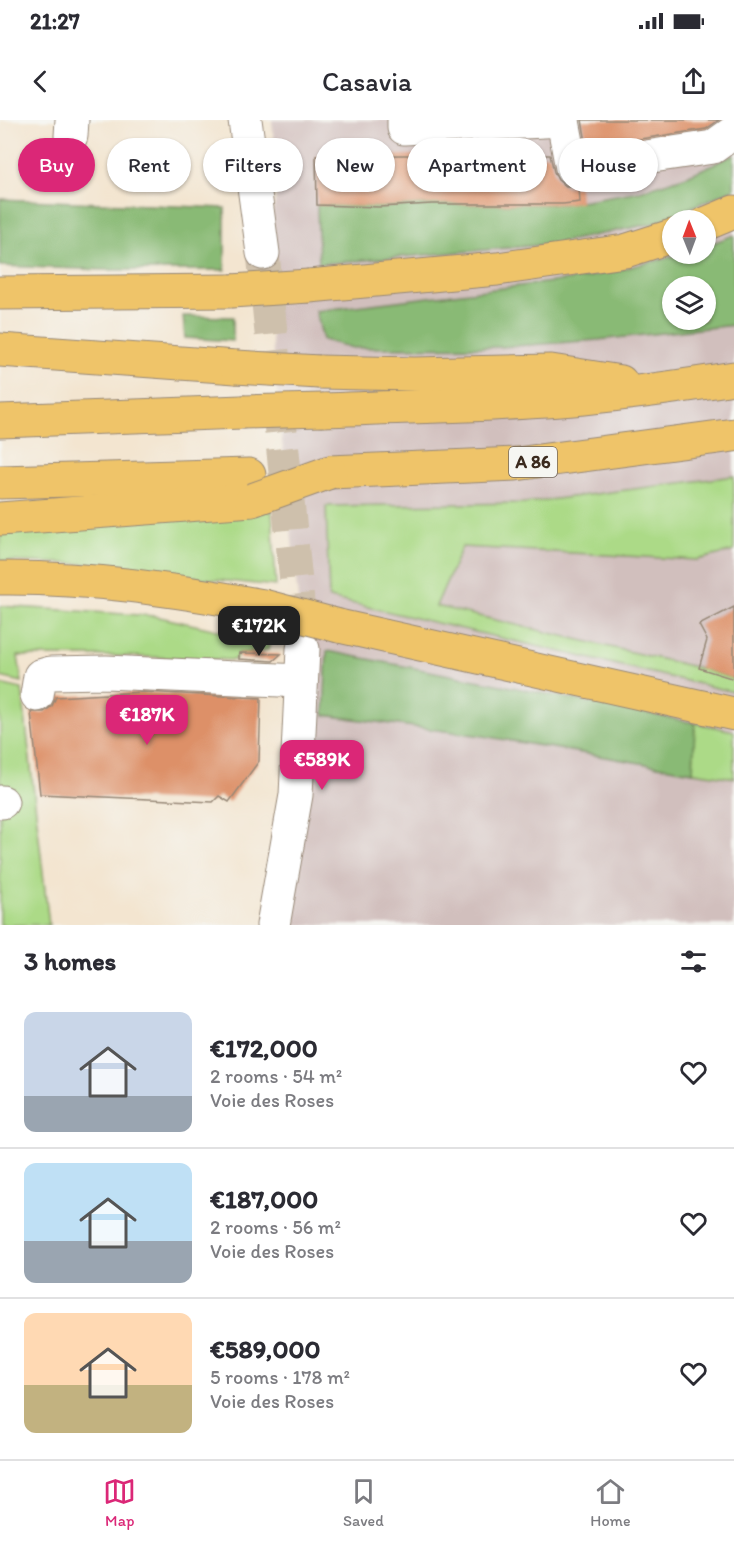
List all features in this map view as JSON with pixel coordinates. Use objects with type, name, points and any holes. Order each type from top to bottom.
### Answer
[{"type":"main road","points":[[716,219],[734,212]]},
{"type":"main road","points":[[0,293],[231,291],[309,286],[497,269],[625,251],[662,239]]},
{"type":"main road","points":[[0,350],[319,372],[415,374],[551,371],[664,389]]},
{"type":"main road","points":[[0,421],[517,402],[664,389],[734,378]]},
{"type":"main road","name":"A 86","points":[[0,482],[250,487],[330,472],[516,464],[734,435]]},
{"type":"main road","points":[[0,519],[250,487]]},
{"type":"main road","points":[[0,578],[116,583],[263,606],[339,626],[734,714]]},
{"type":"street","points":[[245,120],[263,253]]},
{"type":"street","points":[[404,120],[404,128],[563,121],[572,168],[714,147],[734,132]]},
{"type":"street","points":[[37,695],[40,676],[51,673],[302,665],[296,795],[273,925]]},
{"type":"shaded area","points":[[272,120],[734,120],[734,925],[287,925],[303,649],[263,253],[277,192],[303,192],[303,138],[273,138]]},
{"type":"green space","points":[[734,155],[734,189],[685,210],[662,210],[662,220],[655,223],[552,244],[319,264],[317,205],[379,207],[432,204],[563,204],[634,192],[658,192],[658,185],[687,176]]},
{"type":"green space","points":[[0,199],[225,208],[225,270],[105,270],[0,266]]},
{"type":"green space","points":[[734,235],[734,325],[716,327],[716,276],[662,276],[662,330],[689,330],[598,340],[500,347],[353,348],[323,340],[316,311],[585,278],[662,259],[662,264],[716,264],[716,242]]},
{"type":"green space","points":[[183,316],[233,317],[233,341],[185,338]]},
{"type":"green space","points":[[734,476],[734,551],[697,560],[462,547],[436,606],[699,668],[734,679],[734,692],[329,598],[326,506],[525,503]]},
{"type":"green space","points":[[272,510],[276,586],[207,579],[113,565],[0,561],[0,528]]},
{"type":"green space","points":[[0,606],[155,616],[270,642],[268,650],[238,653],[235,660],[118,656],[18,656],[22,682],[0,677]]},
{"type":"green space","points":[[327,651],[695,723],[693,772],[483,736],[324,715]]},
{"type":"green space","points":[[0,684],[22,689],[49,925],[0,925]]},
{"type":"green space","points":[[695,723],[734,731],[734,778],[693,772]]},
{"type":"building","points":[[582,120],[719,120],[706,129],[646,138],[585,138]]},
{"type":"building","points":[[395,155],[407,155],[407,192],[547,192],[547,155],[550,155],[554,172],[559,181],[559,192],[579,192],[580,202],[379,207],[317,205],[317,192],[395,192]]},
{"type":"building","points":[[734,607],[734,679],[699,668],[707,640],[699,625]]},
{"type":"building","points":[[239,653],[281,654],[273,661],[239,659]]},
{"type":"building","points":[[142,692],[261,698],[259,761],[229,802],[219,796],[213,802],[40,794],[31,712],[44,712],[52,706],[56,697]]},
{"type":"tunnel","points":[[263,253],[302,641]]}]
